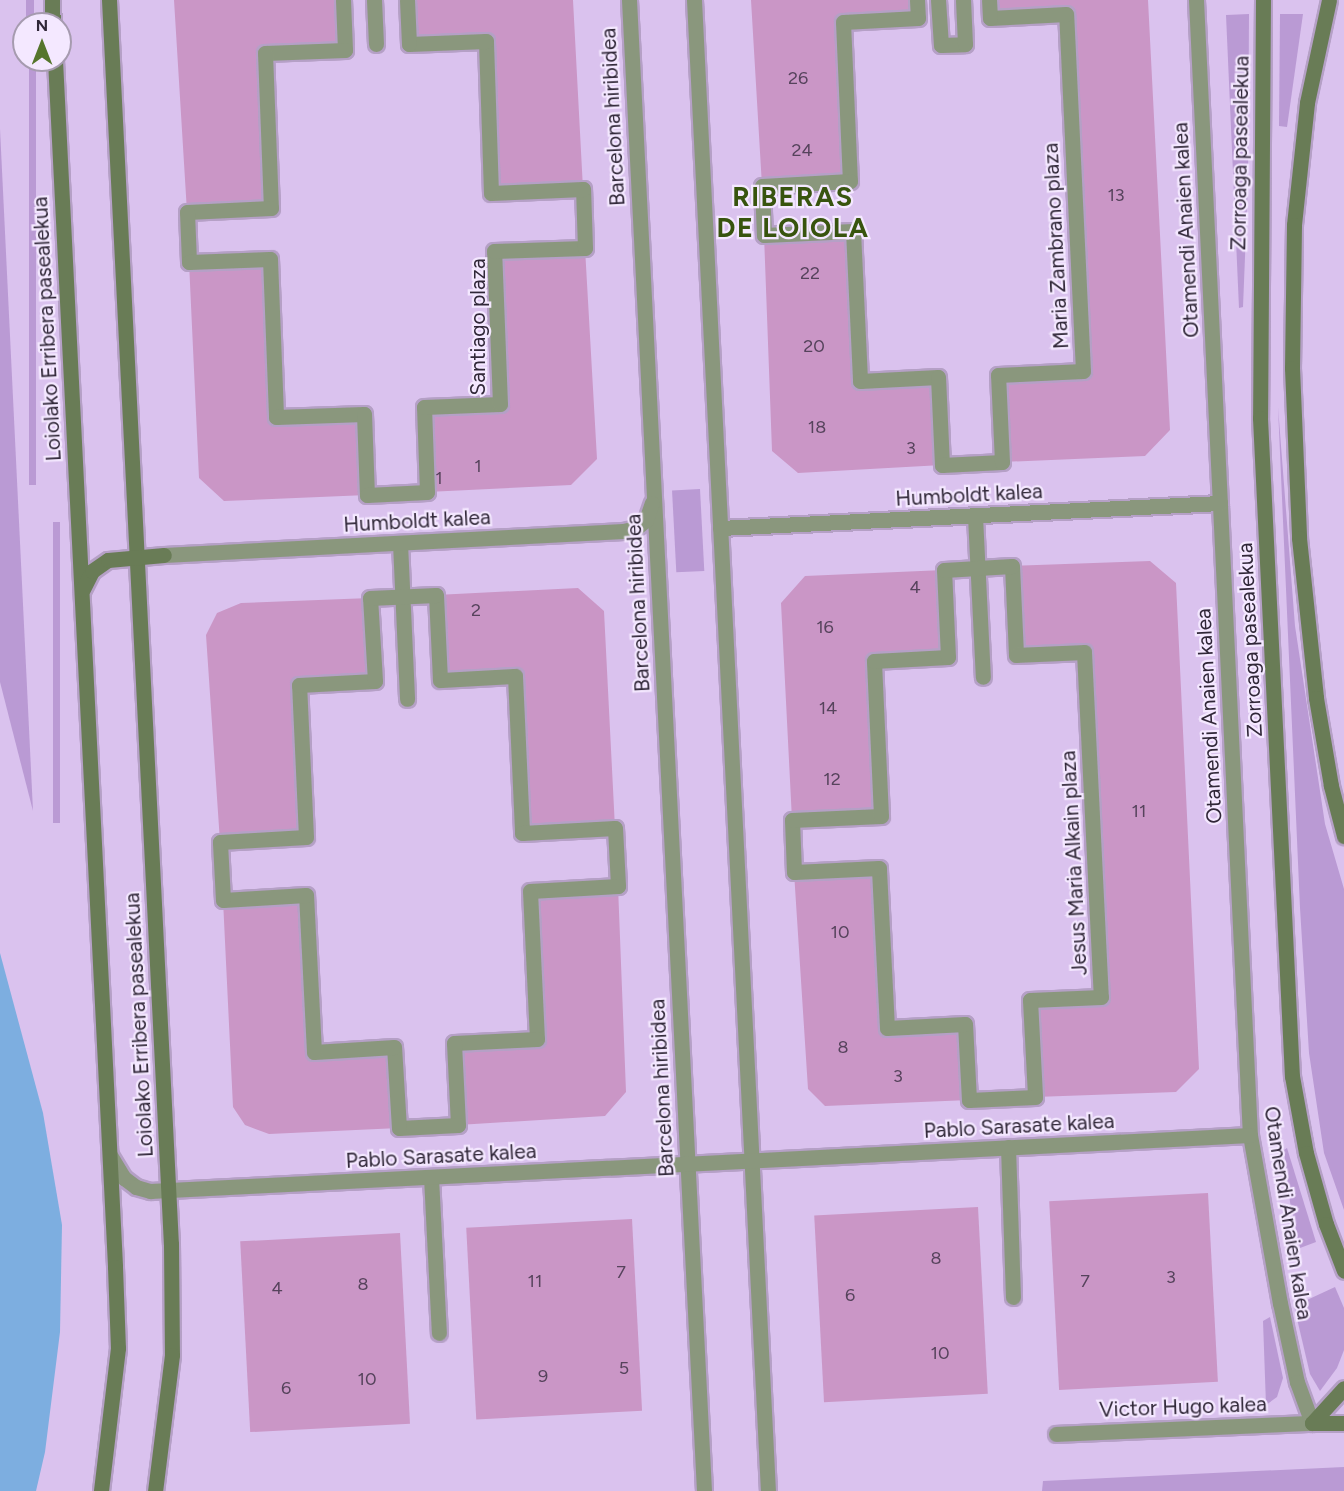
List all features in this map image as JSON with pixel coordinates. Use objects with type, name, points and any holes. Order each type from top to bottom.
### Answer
[{"type":"main road","name":"Loiolako Erribera pasealekua","points":[[109,0],[168,1190],[172,1355],[155,1491]]},
{"type":"main road","name":"Zorroaga pasealekua","points":[[1263,0],[1260,418],[1292,1076],[1306,1153],[1326,1224],[1344,1271]]},
{"type":"main road","points":[[1329,0],[1307,103],[1294,225],[1292,368],[1299,538],[1315,687],[1331,786],[1344,836]]},
{"type":"main road","name":"Loiolako Erribera pasealekua","points":[[56,72],[118,1348],[107,1461],[101,1491]]},
{"type":"main road","points":[[136,530],[145,548],[164,555]]},
{"type":"main road","name":"Loiolako Erribera pasealekua","points":[[82,596],[87,579],[99,564],[117,558],[164,555]]},
{"type":"main road","points":[[1312,1423],[1344,1388]]},
{"type":"main road","points":[[1312,1423],[1344,1423]]},
{"type":"street","name":"Santiago plaza","points":[[343,0],[345,50],[265,53],[271,208],[187,212],[189,262],[270,259],[276,417],[364,414],[367,495],[427,492],[424,407],[500,404],[494,251],[585,248],[583,189],[491,193],[486,41],[409,44],[407,0]]},
{"type":"street","points":[[374,0],[376,44]]},
{"type":"street","name":"Barcelona hiribidea","points":[[628,0],[704,1491]]},
{"type":"street","points":[[694,0],[768,1491]]},
{"type":"street","name":"Maria Zambrano plaza","points":[[917,0],[918,18],[843,22],[850,181],[762,186],[764,235],[853,231],[860,381],[938,377],[942,465],[1002,462],[998,375],[1083,371],[1066,14],[990,18],[989,0]]},
{"type":"street","points":[[938,0],[941,45],[965,44],[963,0]]},
{"type":"street","name":"Otamendi Anaien kalea","points":[[1196,0],[1250,1135],[1280,1303],[1297,1382],[1312,1423]]},
{"type":"street","name":"Humboldt kalea","points":[[164,555],[623,531],[636,528],[646,520],[653,498]]},
{"type":"street","name":"Humboldt kalea","points":[[720,528],[1220,503]]},
{"type":"street","points":[[975,516],[983,676]]},
{"type":"street","points":[[400,543],[407,699]]},
{"type":"street","name":"Jesus Maria Alkain plaza","points":[[1012,566],[1016,655],[1084,652],[1101,997],[1030,1000],[1035,1097],[969,1100],[965,1024],[887,1028],[879,868],[794,872],[792,820],[881,816],[873,661],[948,657],[944,570],[978,568],[1012,566]]},
{"type":"street","points":[[436,595],[440,680],[515,676],[522,833],[615,828],[618,886],[530,891],[537,1039],[454,1043],[459,1125],[399,1128],[394,1047],[314,1052],[306,895],[223,900],[220,842],[306,837],[299,685],[375,681],[370,598],[402,597],[436,595]]},
{"type":"street","points":[[720,1162],[732,1158],[740,1150],[750,1129]]},
{"type":"street","name":"Pablo Sarasate kalea","points":[[110,1155],[120,1173],[136,1187],[150,1191],[1250,1135]]},
{"type":"street","points":[[1008,1147],[1013,1297]]},
{"type":"street","name":"Pablo Sarasate kalea","points":[[754,1200],[758,1180],[763,1172],[771,1165],[791,1159]]},
{"type":"street","name":"Barcelona hiribidea","points":[[648,1166],[669,1172],[677,1179],[683,1186],[689,1203]]},
{"type":"street","points":[[431,1177],[439,1333]]},
{"type":"street","name":"Victor Hugo kalea","points":[[1056,1434],[1312,1423]]},
{"type":"shaded area","points":[[26,0],[34,0],[34,12],[26,12]]},
{"type":"shaded area","points":[[1249,14],[1248,182],[1243,307],[1239,308],[1226,15]]},
{"type":"shaded area","points":[[1280,14],[1303,14],[1287,127],[1279,126]]},
{"type":"shaded area","points":[[29,72],[36,72],[36,485],[29,485]]},
{"type":"shaded area","points":[[0,129],[33,811],[0,682]]},
{"type":"shaded area","points":[[1278,407],[1295,626],[1325,824],[1344,889],[1344,1210],[1324,1153],[1309,1053],[1300,908]]},
{"type":"shaded area","points":[[700,489],[704,571],[676,572],[672,490]]},
{"type":"shaded area","points":[[53,522],[60,522],[60,823],[53,823]]},
{"type":"shaded area","points":[[1287,1148],[1316,1242],[1300,1248],[1290,1202],[1284,1150]]},
{"type":"shaded area","points":[[1335,1287],[1344,1308],[1344,1350],[1337,1368],[1320,1391],[1310,1374],[1294,1306]]},
{"type":"shaded area","points":[[1270,1317],[1283,1378],[1277,1397],[1266,1405],[1263,1321]]},
{"type":"shaded area","points":[[1344,1467],[1344,1491],[1042,1491],[1043,1481]]},
{"type":"water","points":[[0,953],[43,1113],[62,1225],[60,1332],[45,1452],[36,1491],[0,1491]]},
{"type":"building","points":[[174,0],[343,0],[345,50],[265,53],[271,208],[187,212]]},
{"type":"building","points":[[407,0],[573,0],[583,189],[491,193],[486,41],[409,44]]},
{"type":"building","points":[[751,0],[917,0],[918,18],[843,22],[850,181],[762,186]]},
{"type":"building","points":[[989,0],[1148,0],[1170,430],[1145,456],[1002,462],[998,375],[1083,371],[1066,14],[990,18]]},
{"type":"building","points":[[853,231],[860,381],[938,377],[942,465],[798,473],[772,451],[764,235]]},
{"type":"building","points":[[585,248],[597,459],[571,485],[427,492],[424,407],[500,404],[494,251]]},
{"type":"building","points":[[270,259],[276,417],[364,414],[367,495],[224,501],[199,478],[189,262]]},
{"type":"building","points":[[1150,561],[1176,583],[1199,1069],[1176,1092],[1035,1097],[1030,1000],[1101,997],[1084,652],[1016,655],[1012,566]]},
{"type":"building","points":[[944,570],[948,657],[874,661],[881,816],[792,820],[781,603],[805,576]]},
{"type":"building","points":[[578,588],[604,611],[615,828],[522,833],[515,676],[440,680],[436,595]]},
{"type":"building","points":[[370,598],[375,681],[299,685],[306,837],[220,842],[206,635],[217,613],[241,603]]},
{"type":"building","points":[[879,868],[887,1028],[965,1024],[969,1100],[825,1106],[808,1089],[794,872]]},
{"type":"building","points":[[618,886],[626,1092],[605,1116],[458,1125],[454,1043],[537,1039],[530,891]]},
{"type":"building","points":[[306,895],[314,1052],[394,1047],[399,1128],[269,1134],[245,1125],[233,1107],[223,900]]},
{"type":"building","points":[[1208,1193],[1218,1382],[1059,1390],[1049,1201]]},
{"type":"building","points":[[978,1207],[988,1394],[824,1402],[814,1216]]},
{"type":"building","points":[[632,1219],[642,1411],[476,1419],[466,1228]]},
{"type":"building","points":[[400,1233],[410,1424],[250,1432],[240,1241]]},
{"type":"district","name":"RIBERAS DE LOIOLA","points":[[793,212]]}]
